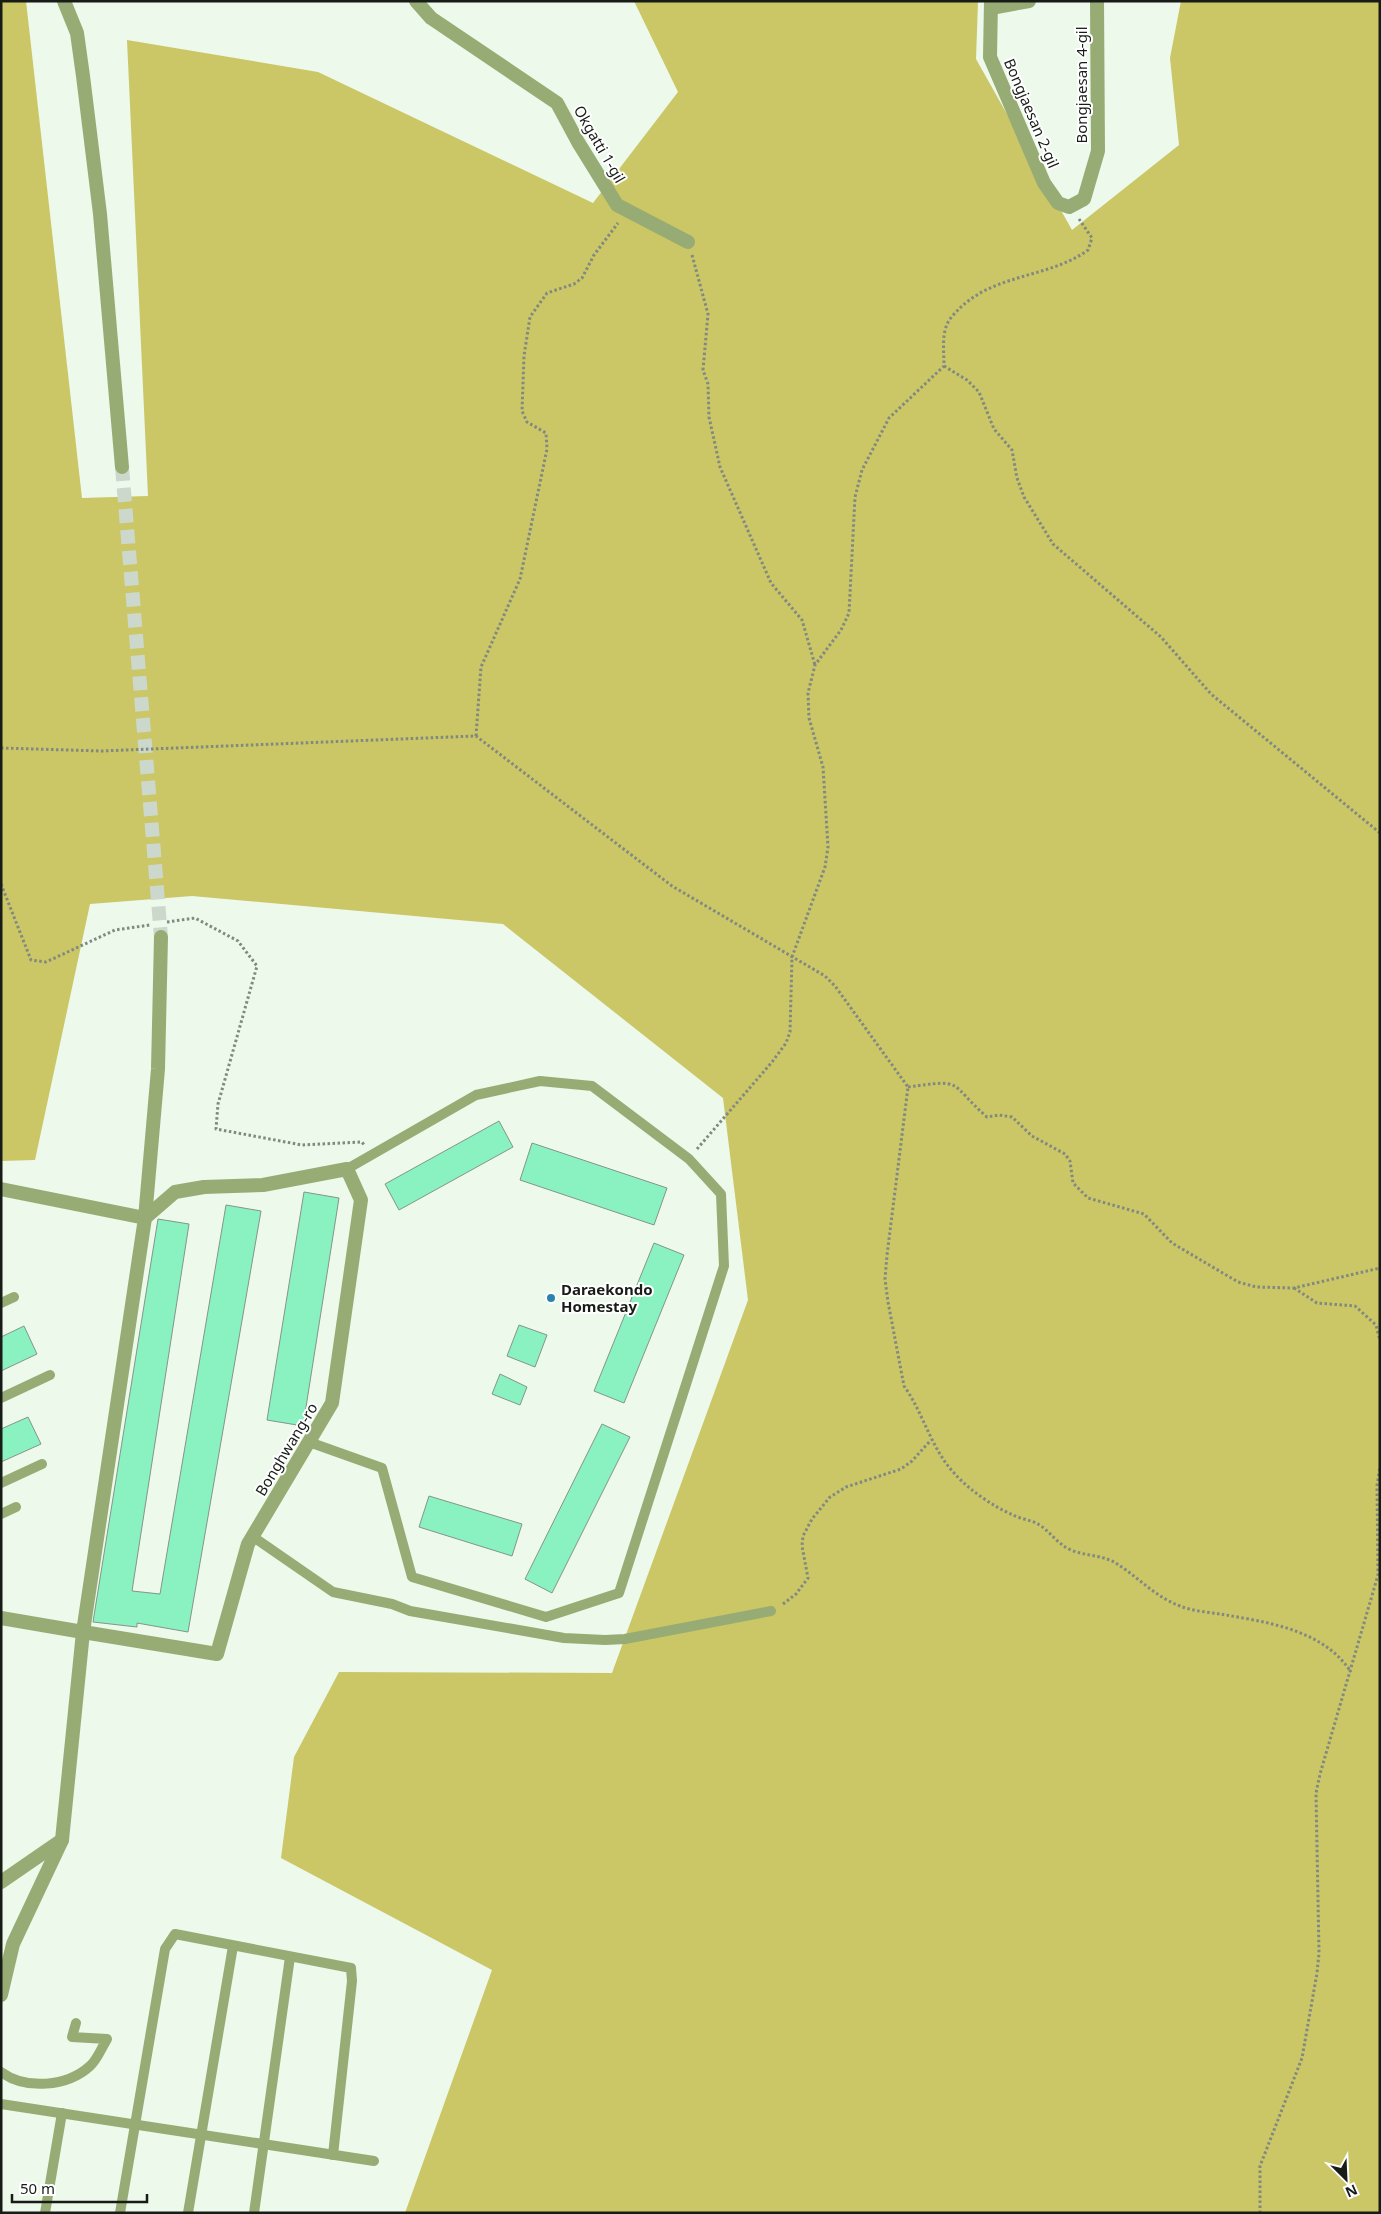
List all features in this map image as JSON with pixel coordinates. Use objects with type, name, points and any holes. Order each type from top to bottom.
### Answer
[{"type":"street","points":[[64,1],[77,33],[85,86],[100,214],[122,467]]},
{"type":"street","name":"Okgatti 1-gil","points":[[416,1],[431,18],[558,103],[578,142],[617,205],[688,242]]},
{"type":"street","points":[[991,5],[1029,1]]},
{"type":"street","name":"Bongjaesan 4-gil","points":[[1064,205],[1084,199],[1098,151],[1096,1]]},
{"type":"street","name":"Bongjaesan 2-gil","points":[[991,5],[990,57],[1044,183],[1064,205]]},
{"type":"street","points":[[1,1995],[13,1944],[62,1840],[82,1632],[145,1218],[158,1069],[161,937]]},
{"type":"street","points":[[145,1218],[175,1192],[204,1186],[263,1185],[347,1169]]},
{"type":"street","name":"Bonghwang-ro","points":[[82,1632],[217,1654],[248,1544],[332,1403],[361,1200],[347,1169]]},
{"type":"street","points":[[1,1189],[145,1218]]},
{"type":"street","points":[[1,1618],[82,1632]]},
{"type":"street","points":[[1,1882],[62,1840]]},
{"type":"lane","points":[[309,1442],[382,1468],[412,1577],[546,1617],[619,1593],[724,1266],[721,1194],[689,1159],[592,1086],[540,1081],[476,1095],[347,1169]]},
{"type":"lane","points":[[1,1303],[14,1297]]},
{"type":"lane","points":[[1,1398],[50,1375]]},
{"type":"lane","points":[[1,1483],[42,1464]]},
{"type":"lane","points":[[1,1514],[16,1507]]},
{"type":"lane","points":[[252,1536],[333,1592],[392,1604],[410,1611],[564,1638],[625,1639],[771,1611]]},
{"type":"lane","points":[[120,2213],[165,1949],[175,1934],[351,1968],[352,1981],[333,2155]]},
{"type":"lane","points":[[188,2213],[233,1946]]},
{"type":"lane","points":[[254,2213],[290,1956]]},
{"type":"lane","points":[[1,2072],[36,2085],[64,2081],[90,2066],[107,2039],[72,2037],[76,2023]]},
{"type":"lane","points":[[1,2104],[374,2161]]},
{"type":"lane","points":[[45,2213],[62,2113]]},
{"type":"path","points":[[815,665],[841,630],[850,613],[855,497],[862,470],[889,418],[944,366],[946,325],[966,302],[989,288],[1071,260],[1088,250],[1092,244],[1090,233],[1064,205]]},
{"type":"path","points":[[476,736],[481,667],[520,579],[547,450],[546,433],[527,422],[522,411],[528,324],[536,307],[547,293],[574,284],[582,278],[594,256],[615,229],[626,210]]},
{"type":"path","points":[[688,242],[708,314],[703,370],[708,384],[709,417],[720,467],[771,583],[802,620],[815,665],[808,706],[823,767],[828,847],[825,867],[792,957],[791,1020],[786,1043],[689,1159]]},
{"type":"path","points":[[944,366],[967,380],[978,392],[994,429],[1012,450],[1017,478],[1024,496],[1053,544],[1161,637],[1211,694],[1380,833]]},
{"type":"path","points":[[1,748],[101,751],[476,736],[672,886],[825,976],[835,986],[908,1087],[885,1279],[901,1379],[931,1440],[954,1474],[1012,1515],[1039,1524],[1064,1547],[1081,1554],[1102,1557],[1112,1561],[1163,1597],[1180,1606],[1270,1622],[1289,1628],[1329,1648],[1341,1658],[1351,1672]]},
{"type":"path","points":[[1,884],[31,960],[46,962],[115,930],[195,918],[238,942],[257,966],[218,1104],[216,1129],[302,1145],[362,1142],[373,1154]]},
{"type":"path","points":[[908,1087],[937,1082],[953,1084],[987,1117],[999,1114],[1012,1117],[1032,1136],[1065,1154],[1070,1161],[1073,1183],[1088,1198],[1144,1214],[1172,1243],[1238,1282],[1256,1287],[1294,1288],[1380,1268]]},
{"type":"path","points":[[1294,1288],[1317,1303],[1355,1306],[1376,1325],[1380,1341]]},
{"type":"path","points":[[1376,1325],[1380,1321]]},
{"type":"path","points":[[771,1611],[796,1594],[806,1583],[808,1571],[802,1546],[803,1536],[812,1519],[830,1497],[846,1487],[902,1469],[931,1440]]},
{"type":"path","points":[[1260,2213],[1260,2166],[1302,2058],[1309,2027],[1319,1953],[1316,1793],[1378,1575],[1377,1486],[1380,1466]]},
{"type":"shaded area","points":[[1,1],[26,1],[82,498],[148,496],[127,40],[318,72],[593,203],[678,92],[634,1],[978,1],[976,59],[1072,230],[1179,145],[1170,58],[1181,1],[1380,1],[1380,2213],[405,2213],[492,1970],[281,1858],[294,1757],[339,1672],[612,1673],[748,1300],[723,1098],[503,924],[192,896],[90,904],[35,1160],[1,1161]]},
{"type":"building","points":[[499,1121],[513,1147],[399,1210],[385,1184]]},
{"type":"building","points":[[532,1143],[667,1188],[654,1225],[520,1180]]},
{"type":"building","points":[[304,1192],[339,1198],[303,1426],[267,1420]]},
{"type":"building","points":[[226,1205],[261,1211],[188,1632],[137,1623],[137,1627],[93,1622],[158,1219],[189,1224],[132,1591],[160,1594]]},
{"type":"building","points":[[654,1243],[684,1255],[624,1403],[594,1391]]},
{"type":"building","points":[[519,1325],[547,1335],[535,1367],[507,1356]]},
{"type":"building","points":[[24,1326],[37,1354],[1,1371],[1,1337]]},
{"type":"building","points":[[500,1374],[527,1387],[520,1405],[492,1394]]},
{"type":"building","points":[[28,1417],[41,1444],[1,1462],[1,1429]]},
{"type":"building","points":[[602,1424],[630,1437],[552,1593],[525,1579]]},
{"type":"building","points":[[429,1496],[522,1524],[512,1556],[419,1527]]},
{"type":"tunnel","points":[[122,467],[161,937]]},
{"type":"place","name":"Daraekondo Homestay","points":[[551,1298]]}]
